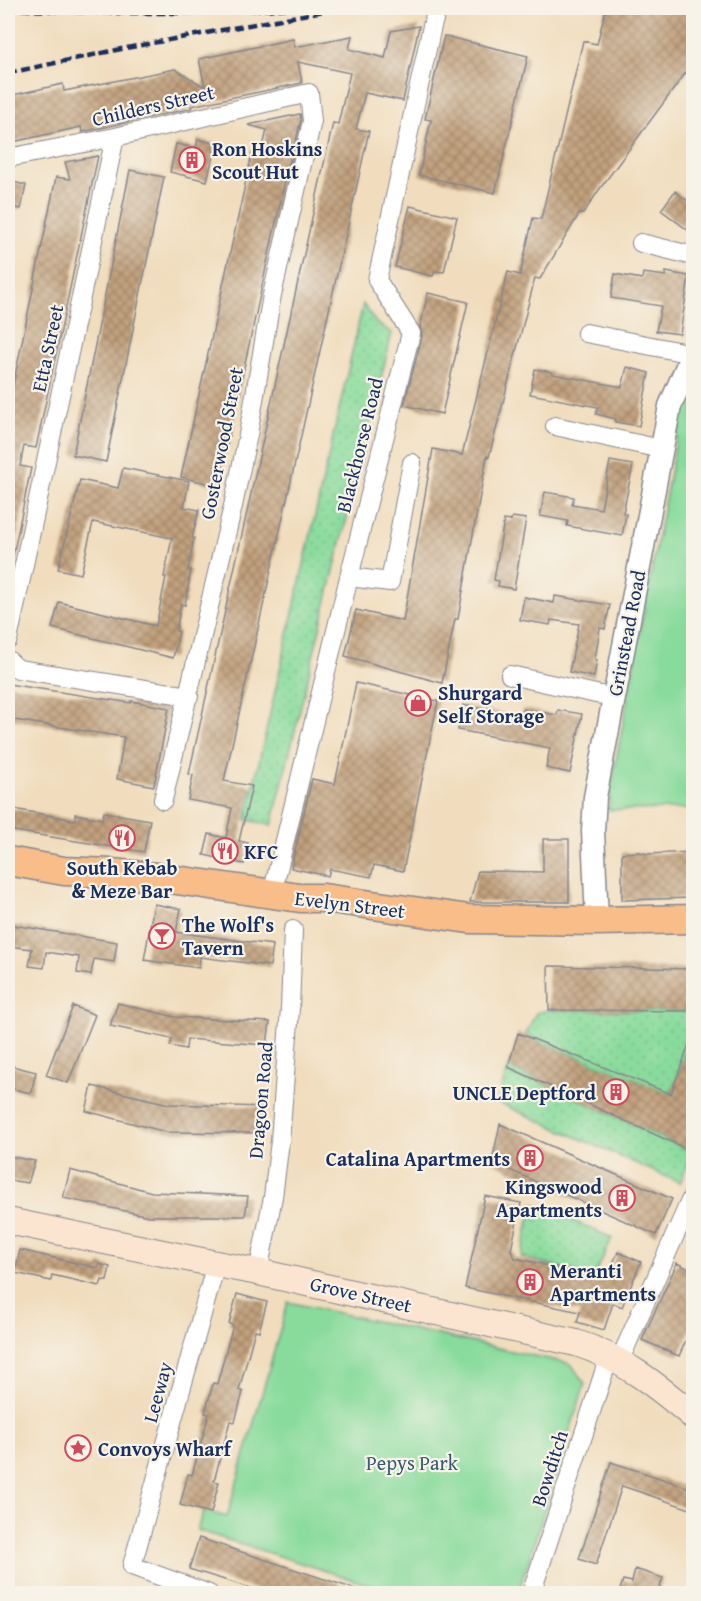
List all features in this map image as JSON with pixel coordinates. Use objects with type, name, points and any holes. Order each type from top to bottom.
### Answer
[{"type":"main road","name":"Evelyn Street","points":[[8,861],[64,872],[144,875],[300,898],[324,898],[469,919],[597,921],[693,919]]},
{"type":"main road","name":"Grove Street","points":[[8,1221],[258,1272],[576,1343],[592,1348],[645,1378],[693,1418]]},
{"type":"street","name":"Blackhorse Road","points":[[272,894],[411,333],[377,280],[436,13]]},
{"type":"street","name":"Childers Street","points":[[8,158],[115,137],[309,93]]},
{"type":"street","name":"Gosterwood Street","points":[[163,800],[248,435],[272,295],[312,121],[309,93]]},
{"type":"street","name":"Etta Street","points":[[8,640],[115,137]]},
{"type":"street","points":[[641,243],[693,256]]},
{"type":"street","points":[[586,333],[693,352]]},
{"type":"street","name":"Grinstead Road","points":[[597,921],[593,831],[596,797],[670,406],[693,352]]},
{"type":"street","points":[[555,426],[661,449]]},
{"type":"street","points":[[349,577],[390,582],[412,463]]},
{"type":"street","points":[[8,660],[18,669],[189,696]]},
{"type":"street","points":[[510,675],[614,698]]},
{"type":"street","name":"Dragoon Road","points":[[258,1272],[273,1197],[280,1141],[290,1008],[293,930]]},
{"type":"street","name":"Bowditch","points":[[531,1593],[614,1360],[693,1192]]},
{"type":"street","name":"Leeway","points":[[209,1593],[132,1566],[216,1264]]},
{"type":"green space","points":[[363,304],[376,323],[392,333],[272,825],[246,820],[247,815]]},
{"type":"green space","points":[[693,387],[693,809],[609,810],[610,792],[681,414]]},
{"type":"green space","points":[[549,1010],[693,1011],[693,1030],[671,1094],[525,1036],[536,1013]]},
{"type":"green space","points":[[508,1067],[693,1152],[680,1183],[497,1102]]},
{"type":"green space","points":[[533,1203],[612,1238],[594,1277],[521,1257]]},
{"type":"green space","name":"Pepys Park","points":[[288,1302],[571,1364],[585,1384],[518,1593],[395,1593],[197,1530],[204,1511],[227,1517]]},
{"type":"building","points":[[606,8],[693,8],[693,63],[583,214],[579,214],[540,279],[535,278],[489,457],[487,456],[458,619],[455,619],[442,683],[345,656],[356,610],[403,621],[433,449],[462,455],[508,272],[520,275],[533,218],[541,219],[583,41],[597,44]]},
{"type":"building","points":[[419,26],[403,101],[365,93],[356,129],[369,131],[224,781],[252,786],[239,841],[248,843],[244,864],[204,855],[209,834],[226,838],[232,808],[188,800],[193,775],[189,774],[333,123],[338,124],[350,73],[298,62],[302,83],[82,132],[81,127],[8,143],[8,96],[63,84],[64,91],[175,69],[205,87],[199,59],[293,39],[295,47],[352,36],[349,49],[385,58],[391,31]]},
{"type":"building","points":[[444,36],[528,56],[495,193],[419,175],[431,120],[425,119]]},
{"type":"building","points":[[300,114],[301,120],[287,172],[218,486],[181,477],[252,153],[261,155],[267,130],[248,125]]},
{"type":"building","name":"Ron Hoskins Scout Hut","points":[[198,139],[216,144],[207,181],[170,172],[176,144],[196,148]]},
{"type":"building","points":[[98,156],[36,448],[24,446],[20,466],[31,468],[13,556],[8,555],[8,410],[56,177],[70,179],[65,162]]},
{"type":"building","points":[[130,170],[164,177],[106,462],[73,455]]},
{"type":"building","points":[[8,181],[26,185],[21,209],[8,207]]},
{"type":"building","points":[[675,191],[693,205],[693,234],[661,210]]},
{"type":"building","points":[[410,206],[457,217],[444,272],[435,271],[433,276],[395,267]]},
{"type":"building","points":[[666,272],[689,276],[680,334],[656,331],[661,306],[611,298],[615,274],[642,279],[643,273],[666,276]]},
{"type":"building","points":[[428,293],[468,302],[442,414],[404,405],[422,336],[420,327]]},
{"type":"building","points":[[627,367],[649,373],[639,426],[615,422],[616,419],[596,414],[598,407],[530,394],[535,369],[622,387]]},
{"type":"building","points":[[610,461],[633,465],[623,513],[626,514],[622,536],[567,526],[568,521],[540,516],[545,492],[574,497],[572,504],[601,509]]},
{"type":"building","points":[[123,468],[189,481],[184,507],[199,510],[192,538],[194,538],[188,570],[191,570],[185,605],[181,604],[176,631],[179,632],[173,658],[52,628],[59,602],[156,626],[172,538],[93,522],[81,574],[58,569],[80,480],[118,488]]},
{"type":"building","points":[[512,517],[526,519],[514,589],[498,586],[499,581],[494,580],[504,520],[511,521]]},
{"type":"building","points":[[555,596],[610,605],[605,629],[600,628],[594,677],[569,672],[579,624],[551,620],[550,625],[520,620],[524,597],[554,603]]},
{"type":"building","name":"Shurgard Self Storage","points":[[356,683],[438,701],[403,871],[374,865],[371,877],[330,869],[328,876],[291,868],[312,779],[335,784]]},
{"type":"building","points":[[8,684],[169,708],[154,786],[117,779],[124,737],[8,719]]},
{"type":"building","points":[[463,705],[521,717],[523,709],[557,715],[558,710],[582,714],[570,773],[546,768],[550,748],[458,730]]},
{"type":"building","points":[[8,808],[75,820],[75,814],[102,819],[104,812],[150,820],[144,852],[8,830]]},
{"type":"building","points":[[543,839],[569,839],[569,902],[470,902],[478,871],[543,872]]},
{"type":"building","points":[[693,852],[693,898],[622,900],[622,853],[647,854]]},
{"type":"building","points":[[154,904],[181,909],[176,932],[273,945],[270,966],[200,957],[199,968],[144,960]]},
{"type":"building","points":[[13,925],[117,942],[114,962],[94,959],[91,975],[77,973],[79,957],[46,952],[44,968],[29,966],[32,949],[9,946]]},
{"type":"building","points":[[548,966],[693,969],[693,1011],[549,1010]]},
{"type":"building","points":[[118,1003],[175,1017],[270,1022],[267,1045],[187,1039],[186,1049],[170,1046],[172,1039],[110,1026]]},
{"type":"building","points":[[73,1006],[95,1015],[68,1083],[46,1075]]},
{"type":"building","name":"UNCLE Deptford","points":[[518,1033],[671,1094],[693,1036],[693,1152],[508,1067]]},
{"type":"building","points":[[8,1065],[36,1072],[31,1093],[8,1088]]},
{"type":"building","points":[[92,1086],[169,1104],[263,1107],[259,1133],[166,1132],[86,1111]]},
{"type":"building","points":[[500,1124],[672,1199],[656,1235],[492,1162]]},
{"type":"building","points":[[8,1156],[35,1161],[28,1183],[8,1180]]},
{"type":"building","points":[[70,1170],[152,1192],[248,1196],[245,1216],[149,1216],[63,1198]]},
{"type":"building","points":[[485,1196],[521,1203],[511,1250],[515,1258],[606,1279],[618,1252],[641,1262],[622,1307],[613,1303],[604,1330],[577,1322],[580,1312],[465,1288]]},
{"type":"building","points":[[20,1250],[98,1268],[99,1264],[110,1267],[107,1281],[102,1280],[100,1286],[52,1275],[51,1281],[15,1273]]},
{"type":"building","points":[[677,1263],[693,1271],[693,1324],[679,1356],[642,1340]]},
{"type":"building","points":[[237,1294],[267,1302],[259,1331],[255,1330],[239,1390],[243,1392],[235,1422],[230,1421],[214,1481],[219,1482],[211,1513],[180,1505],[188,1474],[192,1475],[209,1414],[205,1413],[213,1383],[217,1384],[233,1325],[229,1324]]},
{"type":"building","points":[[611,1462],[693,1489],[693,1510],[622,1486],[596,1565],[579,1559]]},
{"type":"building","points":[[199,1538],[361,1591],[361,1593],[267,1593],[189,1569]]},
{"type":"building","points":[[635,1569],[663,1578],[658,1593],[619,1593],[623,1580],[632,1582]]},
{"type":"railway","points":[[8,9],[99,13],[191,13],[300,8]]},
{"type":"railway","points":[[8,73],[126,48],[340,8]]},
{"type":"place","name":"Ron Hoskins Scout Hut","points":[[192,160]]},
{"type":"place","name":"Shurgard Self Storage","points":[[418,703]]},
{"type":"place","name":"South Kebab & Meze Bar","points":[[122,838]]},
{"type":"place","name":"KFC","points":[[225,851]]},
{"type":"place","name":"The Wolf's Tavern","points":[[162,936]]},
{"type":"place","name":"UNCLE Deptford","points":[[616,1092]]},
{"type":"place","name":"Catalina Apartments","points":[[530,1158]]},
{"type":"place","name":"Kingswood Apartments","points":[[622,1198]]},
{"type":"place","name":"Meranti Apartments","points":[[530,1282]]},
{"type":"place","name":"Convoys Wharf","points":[[78,1448]]}]
